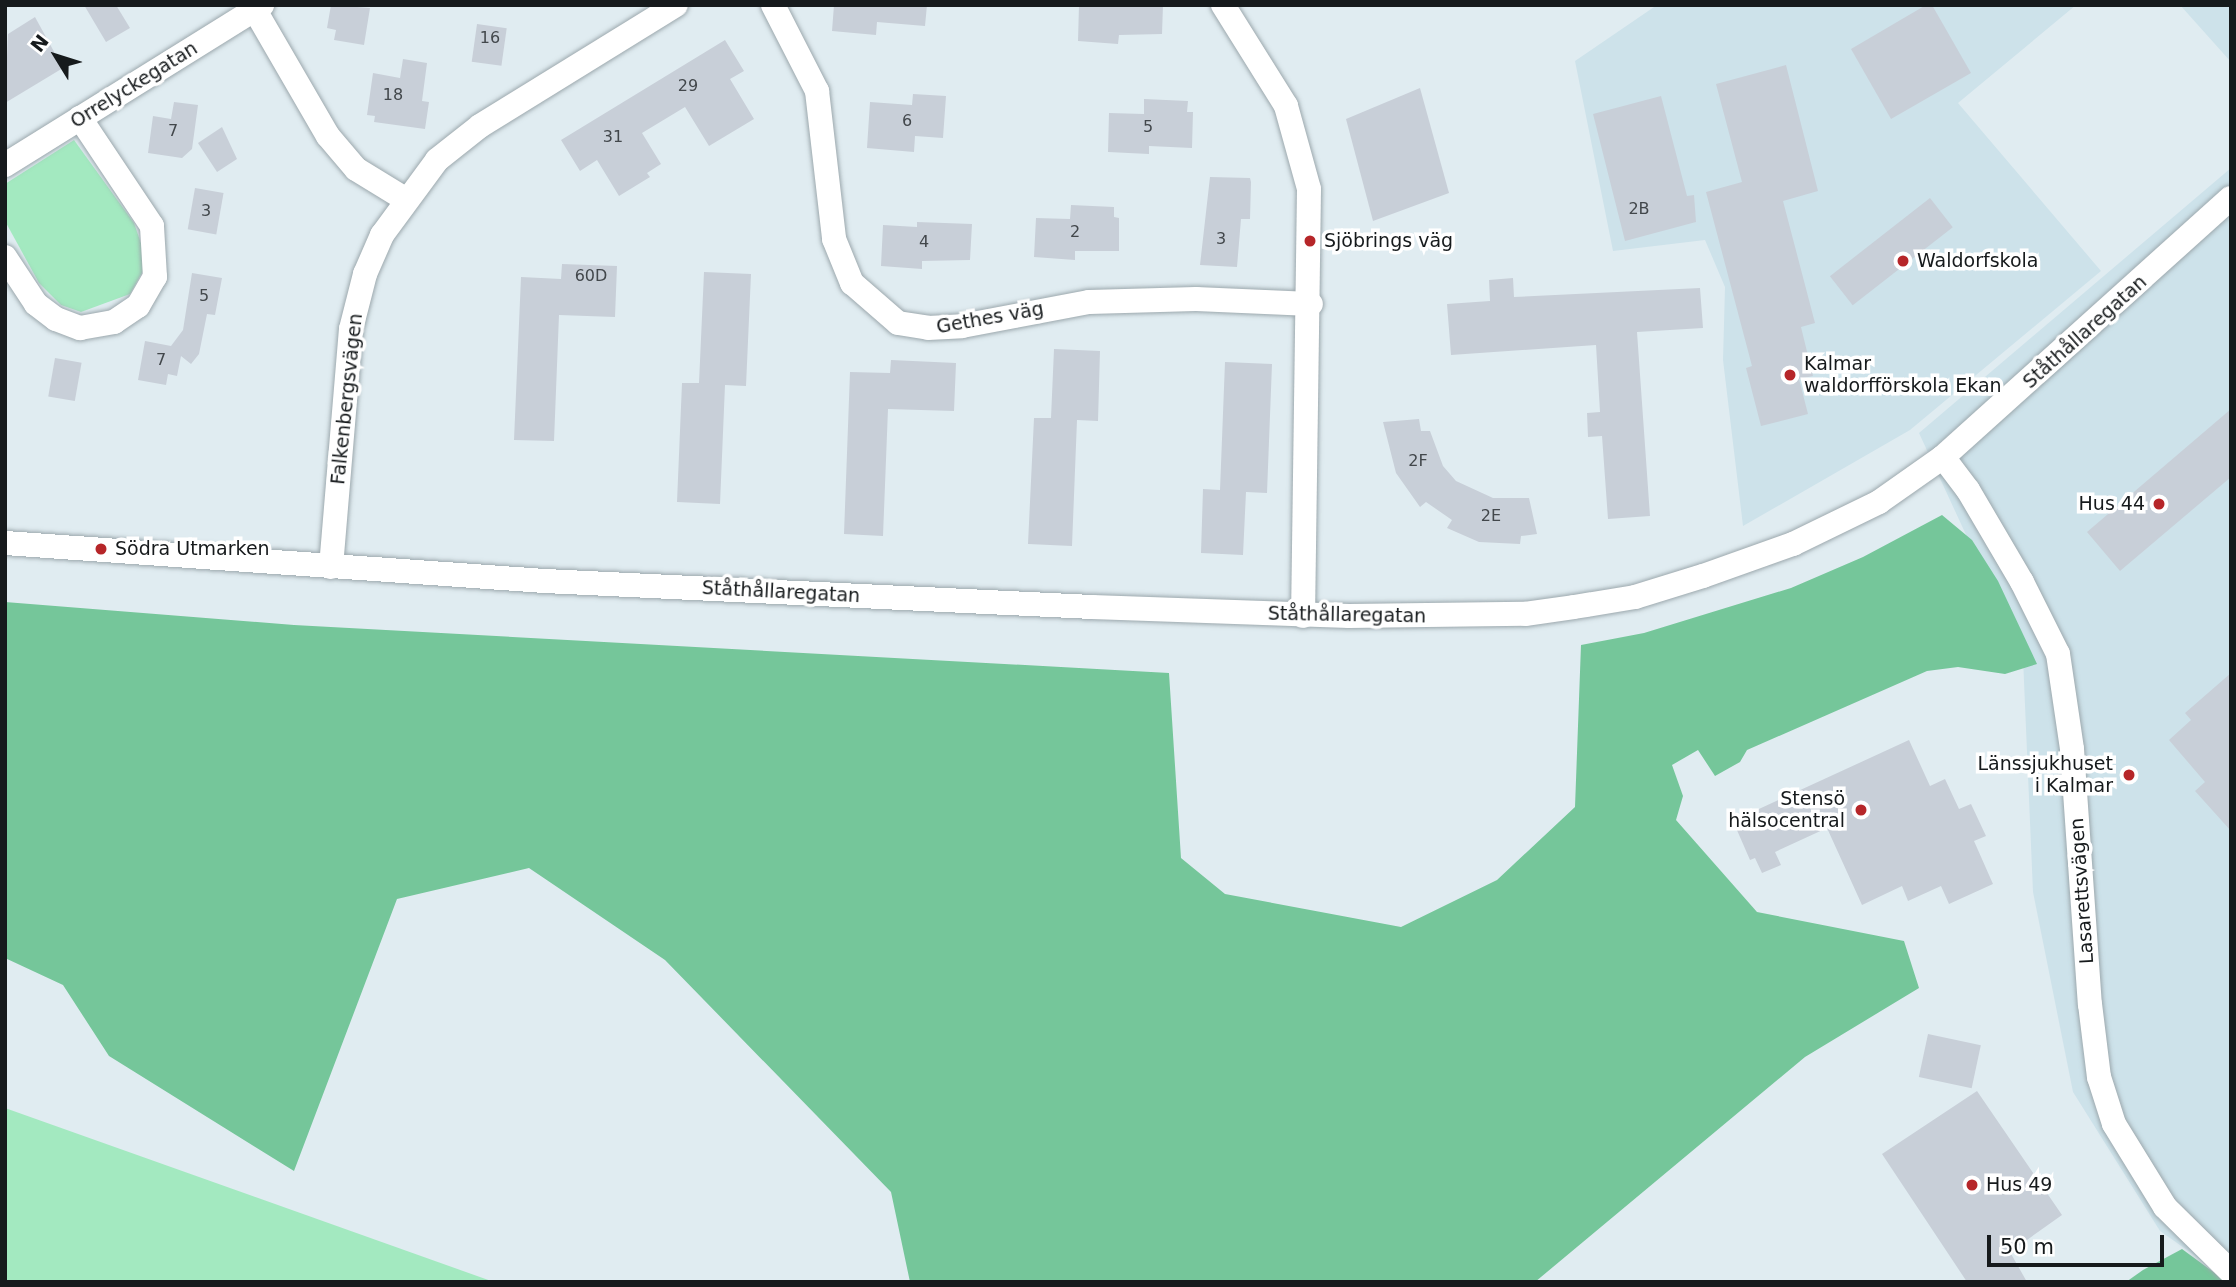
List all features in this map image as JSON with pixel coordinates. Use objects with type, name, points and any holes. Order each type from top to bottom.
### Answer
[{"type":"street","name":"Gethes väg","points":[[773,5],[817,91],[834,239],[852,282],[873,306],[898,323],[928,328],[1089,302],[1196,299],[1311,304]]},
{"type":"street","points":[[1223,5],[1286,106],[1309,189],[1311,304],[1303,616]]},
{"type":"street","name":"Falkenbergsvägen","points":[[331,567],[351,329],[365,274],[405,199],[437,160],[480,126],[674,6]]},
{"type":"street","points":[[256,7],[328,136],[356,169],[405,199]]},
{"type":"street","name":"Orrelyckegatan","points":[[5,165],[256,7]]},
{"type":"street","points":[[5,257],[36,304],[56,319],[80,328],[114,322],[138,306],[155,277],[152,226],[80,118]]},
{"type":"street","name":"Ståthållaregatan","points":[[5,543],[331,567],[1303,616],[1525,614],[1635,597],[1793,544],[1879,502],[1943,457],[2231,198]]},
{"type":"street","name":"Lasarettsvägen","points":[[1943,457],[1968,490],[2022,582],[2058,654],[2072,750],[2090,1003],[2099,1077],[2114,1124],[2165,1207],[2231,1272]]},
{"type":"shaded area","name":"Waldorfskola","points":[[1657,5],[2076,5],[1958,103],[2101,271],[1910,430],[1743,526],[1723,360],[1725,287],[1705,240],[1613,251],[1575,61]]},
{"type":"shaded area","points":[[2180,5],[2231,5],[2231,62]]},
{"type":"shaded area","name":"Länssjukhuset i Kalmar","points":[[2231,168],[2231,1281],[2160,1231],[2073,1092],[2033,892],[2023,658],[1919,433]]},
{"type":"green space","points":[[74,140],[134,223],[144,252],[144,269],[130,294],[81,312],[61,305],[39,283],[5,221],[5,184]]},
{"type":"green space","points":[[1942,515],[1972,540],[1998,581],[2037,664],[2005,674],[1958,667],[1927,671],[1747,750],[1740,762],[1715,776],[1698,750],[1672,765],[1683,796],[1676,820],[1757,912],[1904,941],[1919,988],[1805,1057],[1535,1282],[910,1282],[891,1192],[665,960],[529,868],[397,899],[294,1171],[109,1056],[63,985],[5,958],[5,602],[294,625],[1169,673],[1181,858],[1225,894],[1401,927],[1497,880],[1575,807],[1581,645],[1644,633],[1791,588],[1863,557]]},
{"type":"green space","points":[[5,1108],[494,1282],[5,1282]]},
{"type":"green space","points":[[2182,1249],[2227,1282],[2126,1282],[2143,1270]]},
{"type":"building","points":[[84,5],[116,5],[130,28],[106,42]]},
{"type":"building","points":[[331,5],[370,8],[364,45],[334,40],[336,30],[327,28]]},
{"type":"building","points":[[834,5],[927,5],[925,26],[877,22],[876,35],[832,31]]},
{"type":"building","points":[[1079,5],[1163,5],[1162,34],[1119,35],[1118,44],[1078,41]]},
{"type":"building","points":[[1926,5],[1932,5],[1971,73],[1891,119],[1851,49]]},
{"type":"building","points":[[35,17],[63,68],[5,103],[8,34]]},
{"type":"building","points":[[477,24],[507,28],[501,66],[472,62]]},
{"type":"building","points":[[725,40],[744,71],[730,79],[754,119],[709,146],[685,107],[642,133],[661,164],[647,173],[650,177],[619,196],[597,160],[580,171],[561,140]]},
{"type":"building","points":[[403,59],[427,63],[422,101],[429,102],[425,129],[374,122],[375,116],[367,115],[373,73],[400,78]]},
{"type":"building","points":[[1786,65],[1818,191],[1783,201],[1815,323],[1801,327],[1813,376],[1799,379],[1808,414],[1761,426],[1746,368],[1752,366],[1706,192],[1742,182],[1716,84]]},
{"type":"building","points":[[1420,88],[1449,193],[1373,221],[1346,119]]},
{"type":"building","points":[[913,94],[946,96],[943,138],[915,136],[914,152],[867,148],[870,102],[912,105]]},
{"type":"building","points":[[1661,96],[1687,196],[1694,195],[1696,222],[1625,241],[1593,114]]},
{"type":"building","points":[[1144,99],[1188,101],[1187,112],[1193,112],[1192,148],[1149,146],[1149,154],[1108,152],[1109,113],[1144,114]]},
{"type":"building","points":[[174,102],[198,105],[192,149],[182,158],[148,153],[153,116],[171,119]]},
{"type":"building","points":[[222,127],[237,159],[217,172],[198,143]]},
{"type":"building","points":[[1210,177],[1250,178],[1250,219],[1241,219],[1237,267],[1200,265]]},
{"type":"building","points":[[195,188],[224,193],[216,234],[188,229]]},
{"type":"building","points":[[1930,198],[1953,227],[1853,305],[1830,276]]},
{"type":"building","points":[[1071,205],[1114,207],[1114,217],[1119,218],[1119,251],[1075,251],[1075,260],[1034,257],[1036,218],[1070,219]]},
{"type":"building","points":[[917,222],[972,224],[970,260],[922,261],[922,269],[881,266],[883,225],[917,227]]},
{"type":"building","points":[[562,264],[617,266],[615,317],[559,315],[554,441],[514,440],[521,277],[561,279]]},
{"type":"building","points":[[704,272],[751,274],[746,386],[725,385],[720,504],[677,502],[682,383],[699,383]]},
{"type":"building","points":[[192,273],[222,278],[215,315],[207,314],[199,354],[191,364],[181,356],[177,376],[168,374],[166,385],[138,380],[145,341],[171,346],[183,330]]},
{"type":"building","points":[[1513,278],[1514,297],[1700,288],[1703,328],[1637,332],[1650,516],[1608,519],[1602,436],[1588,437],[1587,413],[1600,412],[1596,345],[1451,355],[1447,304],[1490,301],[1489,280]]},
{"type":"building","points":[[1054,349],[1100,351],[1098,421],[1077,420],[1072,546],[1028,544],[1034,418],[1051,418]]},
{"type":"building","points":[[55,358],[82,363],[75,401],[48,396]]},
{"type":"building","points":[[891,360],[956,363],[954,411],[888,409],[883,536],[844,534],[850,372],[890,373]]},
{"type":"building","points":[[1225,362],[1272,364],[1267,493],[1246,492],[1243,555],[1201,553],[1203,489],[1220,490]]},
{"type":"building","name":"Hus 44","points":[[2231,409],[2231,477],[2120,571],[2087,532]]},
{"type":"building","points":[[1419,419],[1421,431],[1430,431],[1443,466],[1456,481],[1493,498],[1529,498],[1537,534],[1521,536],[1520,544],[1479,542],[1447,528],[1452,520],[1426,502],[1420,507],[1396,473],[1383,422]]},
{"type":"building","points":[[2231,673],[2231,831],[2195,791],[2205,782],[2169,740],[2191,720],[2185,713]]},
{"type":"building","points":[[1909,740],[1930,786],[1945,779],[1959,809],[1971,804],[1986,836],[1974,841],[1993,884],[1949,904],[1941,886],[1908,901],[1902,886],[1862,905],[1827,828],[1775,852],[1781,865],[1762,873],[1755,858],[1750,860],[1733,821]]},
{"type":"building","points":[[1928,1034],[1981,1045],[1972,1088],[1919,1077]]},
{"type":"building","name":"Hus 49","points":[[1977,1091],[2062,1215],[2010,1252],[2027,1282],[1967,1282],[1882,1154]]},
{"type":"place","name":"Sjöbrings väg","points":[[1310,241]]},
{"type":"place","name":"Waldorfskola","points":[[1903,261]]},
{"type":"place","name":"Kalmar waldorfförskola Ekan","points":[[1790,375]]},
{"type":"place","name":"Hus 44","points":[[2159,504]]},
{"type":"place","name":"Södra Utmarken","points":[[101,549]]},
{"type":"place","name":"Länssjukhuset i Kalmar","points":[[2129,775]]},
{"type":"place","name":"Stensö hälsocentral","points":[[1861,810]]},
{"type":"place","name":"Hus 49","points":[[1972,1185]]}]
